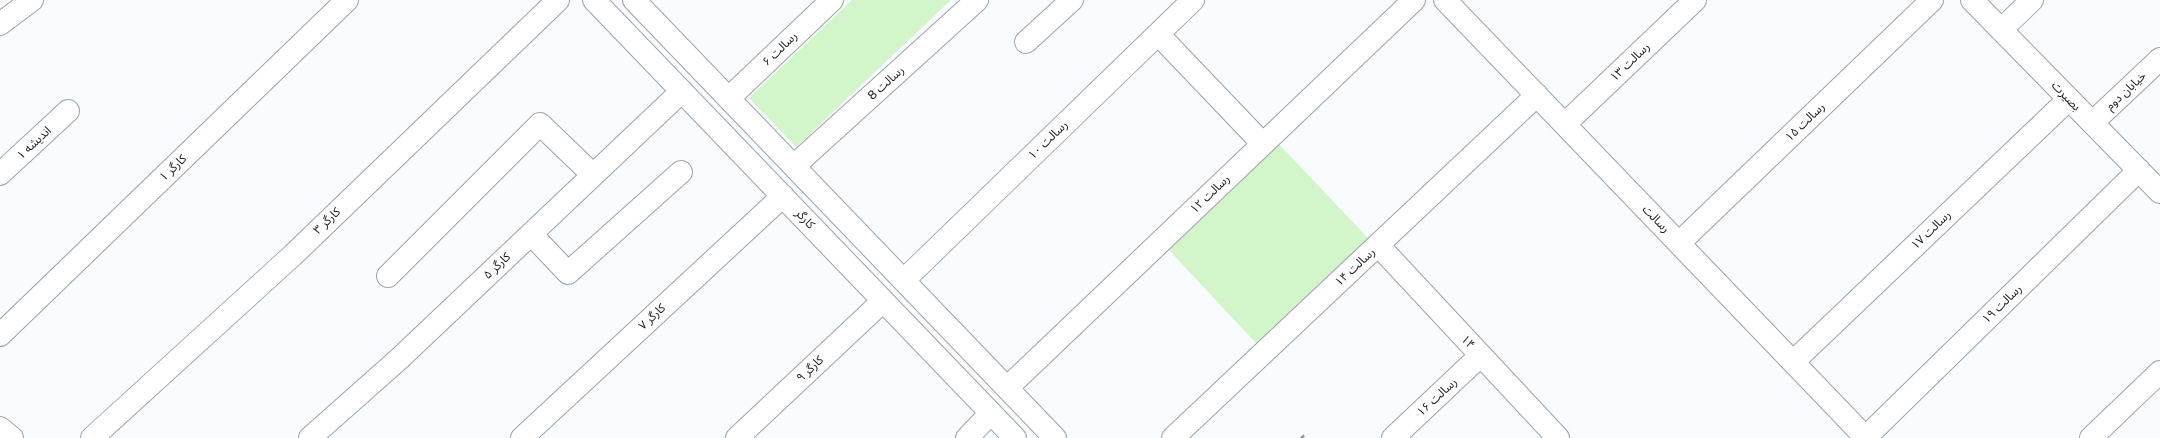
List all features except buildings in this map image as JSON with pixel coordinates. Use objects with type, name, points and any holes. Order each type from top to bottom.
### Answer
[{"type":"street","points":[[0,24],[32,0]]},
{"type":"street","name":"کارگر ۱","points":[[0,335],[347,0]]},
{"type":"street","name":"کارگر ۳","points":[[92,438],[292,254],[558,0]]},
{"type":"street","name":"کارگر","points":[[594,0],[1015,438]]},
{"type":"street","points":[[634,0],[1055,438]]},
{"type":"street","name":"رسالت ۶","points":[[729,98],[832,0]]},
{"type":"street","name":"رسالت 8","points":[[794,166],[978,0]]},
{"type":"street","points":[[1026,42],[1072,0]]},
{"type":"street","name":"رسالت ۱۰","points":[[904,280],[1193,0]]},
{"type":"street","name":"رسالت ۱۲","points":[[1007,388],[1414,0]]},
{"type":"street","name":"رسالت ۱۳","points":[[1565,124],[1695,0]]},
{"type":"street","name":"رسالت ۱۵","points":[[1679,243],[1932,0]]},
{"type":"street","name":"بصیرت","points":[[1972,0],[2160,192]]},
{"type":"street","points":[[2001,30],[2032,0]]},
{"type":"street","name":"رسالت","points":[[1453,3],[1537,95],[1866,438]]},
{"type":"street","points":[[639,47],[660,27]]},
{"type":"street","points":[[1158,34],[1262,144]]},
{"type":"street","name":"خیابان دوم","points":[[2092,122],[2160,59]]},
{"type":"street","name":"کارگر ۵","points":[[310,438],[399,359],[682,91]]},
{"type":"street","name":"رسالت ۱۴","points":[[1173,438],[1537,95]]},
{"type":"street","name":"رسالت ۱۷","points":[[1793,362],[2069,99]]},
{"type":"street","name":"اندیشه ۱","points":[[0,174],[68,111]]},
{"type":"street","points":[[388,276],[540,124],[593,175]]},
{"type":"street","name":"رسالت ۱۹","points":[[1866,438],[2139,170]]},
{"type":"street","points":[[531,234],[568,272],[680,172]]},
{"type":"street","name":"کارگر ۷","points":[[522,438],[783,196]]},
{"type":"street","name":"۱۴","points":[[1378,245],[1558,438]]},
{"type":"street","name":"کارگر ۹","points":[[737,438],[883,301]]},
{"type":"street","name":"رسالت ۱۶","points":[[1393,438],[1480,356]]},
{"type":"street","points":[[2091,438],[2160,372]]},
{"type":"street","points":[[967,438],[991,413]]},
{"type":"street","points":[[0,428],[12,438]]},
{"type":"path","points":[[1301,438],[1305,434]]},
{"type":"green space","points":[[852,0],[951,0],[796,147],[749,98]]},
{"type":"green space","points":[[1278,143],[1382,253],[1270,358],[1167,248]]}]
